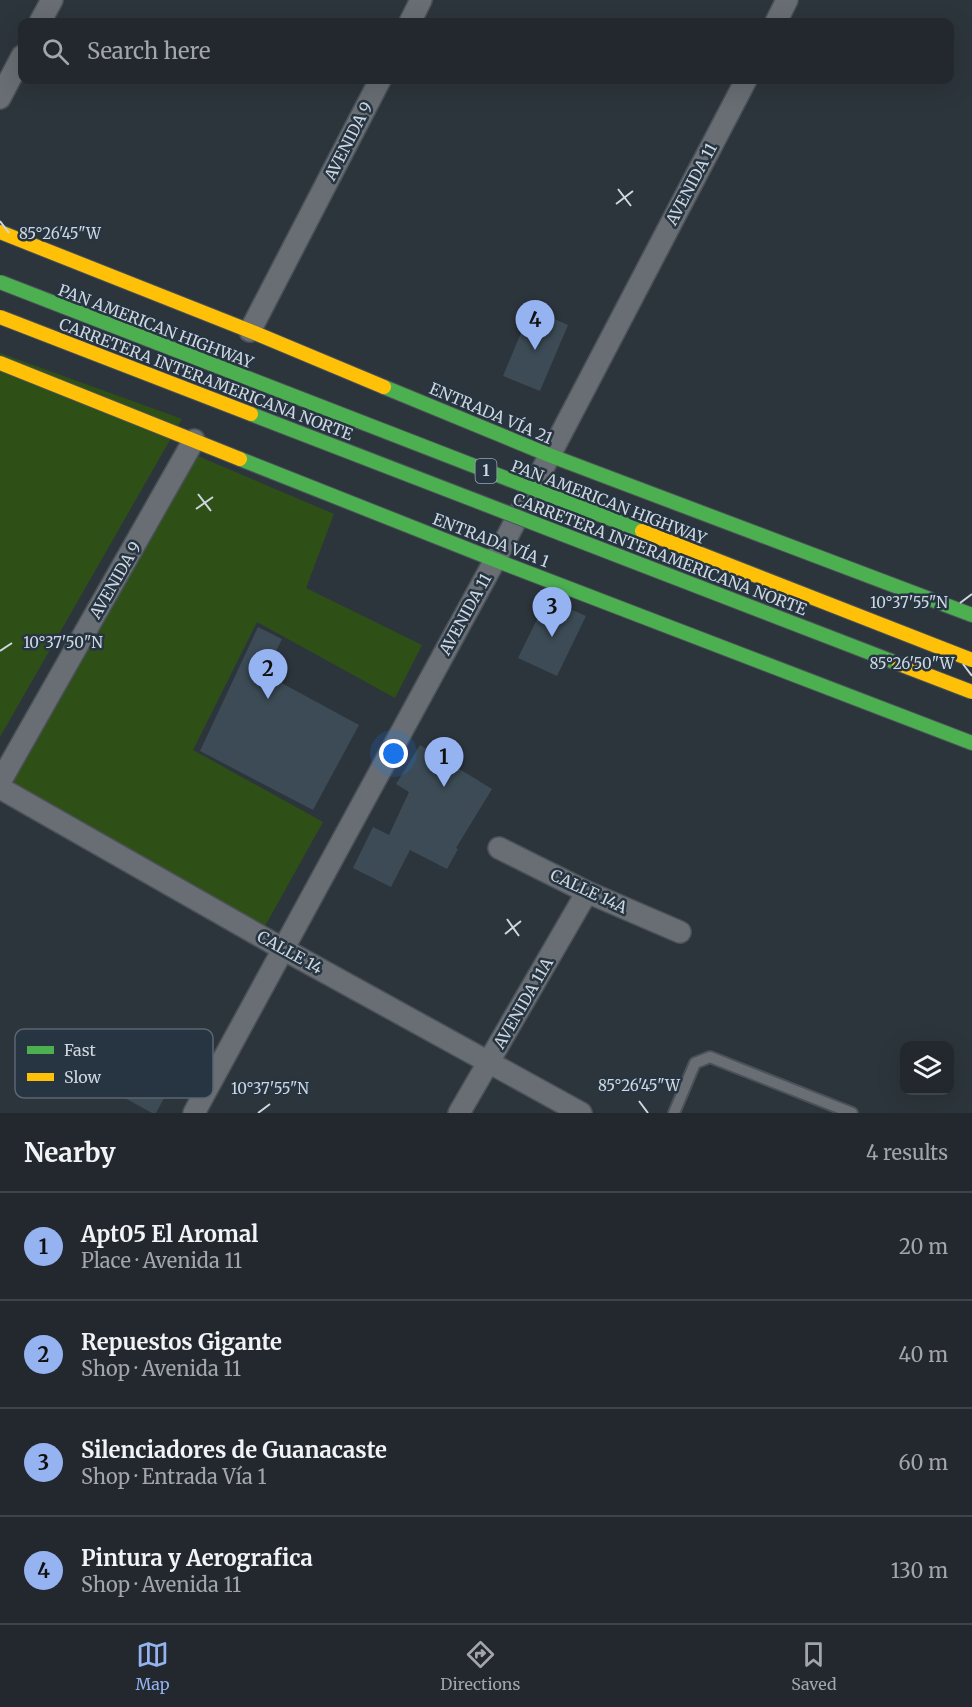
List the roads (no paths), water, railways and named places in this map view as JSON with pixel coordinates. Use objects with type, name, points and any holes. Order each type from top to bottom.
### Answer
[{"type":"main road","name":"ENTRADA VÍA 21","points":[[0,232],[250,331],[549,455],[972,615]]},
{"type":"main road","name":"PAN AMERICAN HIGHWAY","points":[[0,282],[972,660]]},
{"type":"main road","name":"CARRETERA INTERAMERICANA NORTE","points":[[0,317],[972,692]]},
{"type":"main road","name":"ENTRADA VÍA 1","points":[[0,363],[495,560],[972,743]]},
{"type":"street","points":[[42,18],[52,0]]},
{"type":"street","points":[[412,18],[421,0]]},
{"type":"street","points":[[778,18],[788,0]]},
{"type":"street","points":[[0,98],[18,64]]},
{"type":"street","name":"AVENIDA 9","points":[[250,331],[378,84]]},
{"type":"street","name":"AVENIDA 11","points":[[213,1078],[495,560],[744,84]]},
{"type":"street","name":"AVENIDA 9","points":[[0,782],[194,440]]},
{"type":"street","name":"CALLE 14","points":[[0,788],[283,949],[581,1113]]},
{"type":"street","name":"CALLE 14A","points":[[499,848],[587,892],[680,932]]},
{"type":"street","name":"AVENIDA 11A","points":[[459,1113],[587,892]]},
{"type":"street","name":"AVENIDA 11","points":[[194,1113],[202,1098]]},
{"type":"lane","points":[[674,1113],[694,1063],[710,1057],[852,1113]]},
{"type":"place","name":"Pintura y Aerografica","points":[[535,350]]},
{"type":"place","name":"Silenciadores de Guanacaste","points":[[552,637]]},
{"type":"place","name":"Repuestos Gigante","points":[[268,699]]},
{"type":"place","name":"Apt05 El Aromal","points":[[444,787]]}]
